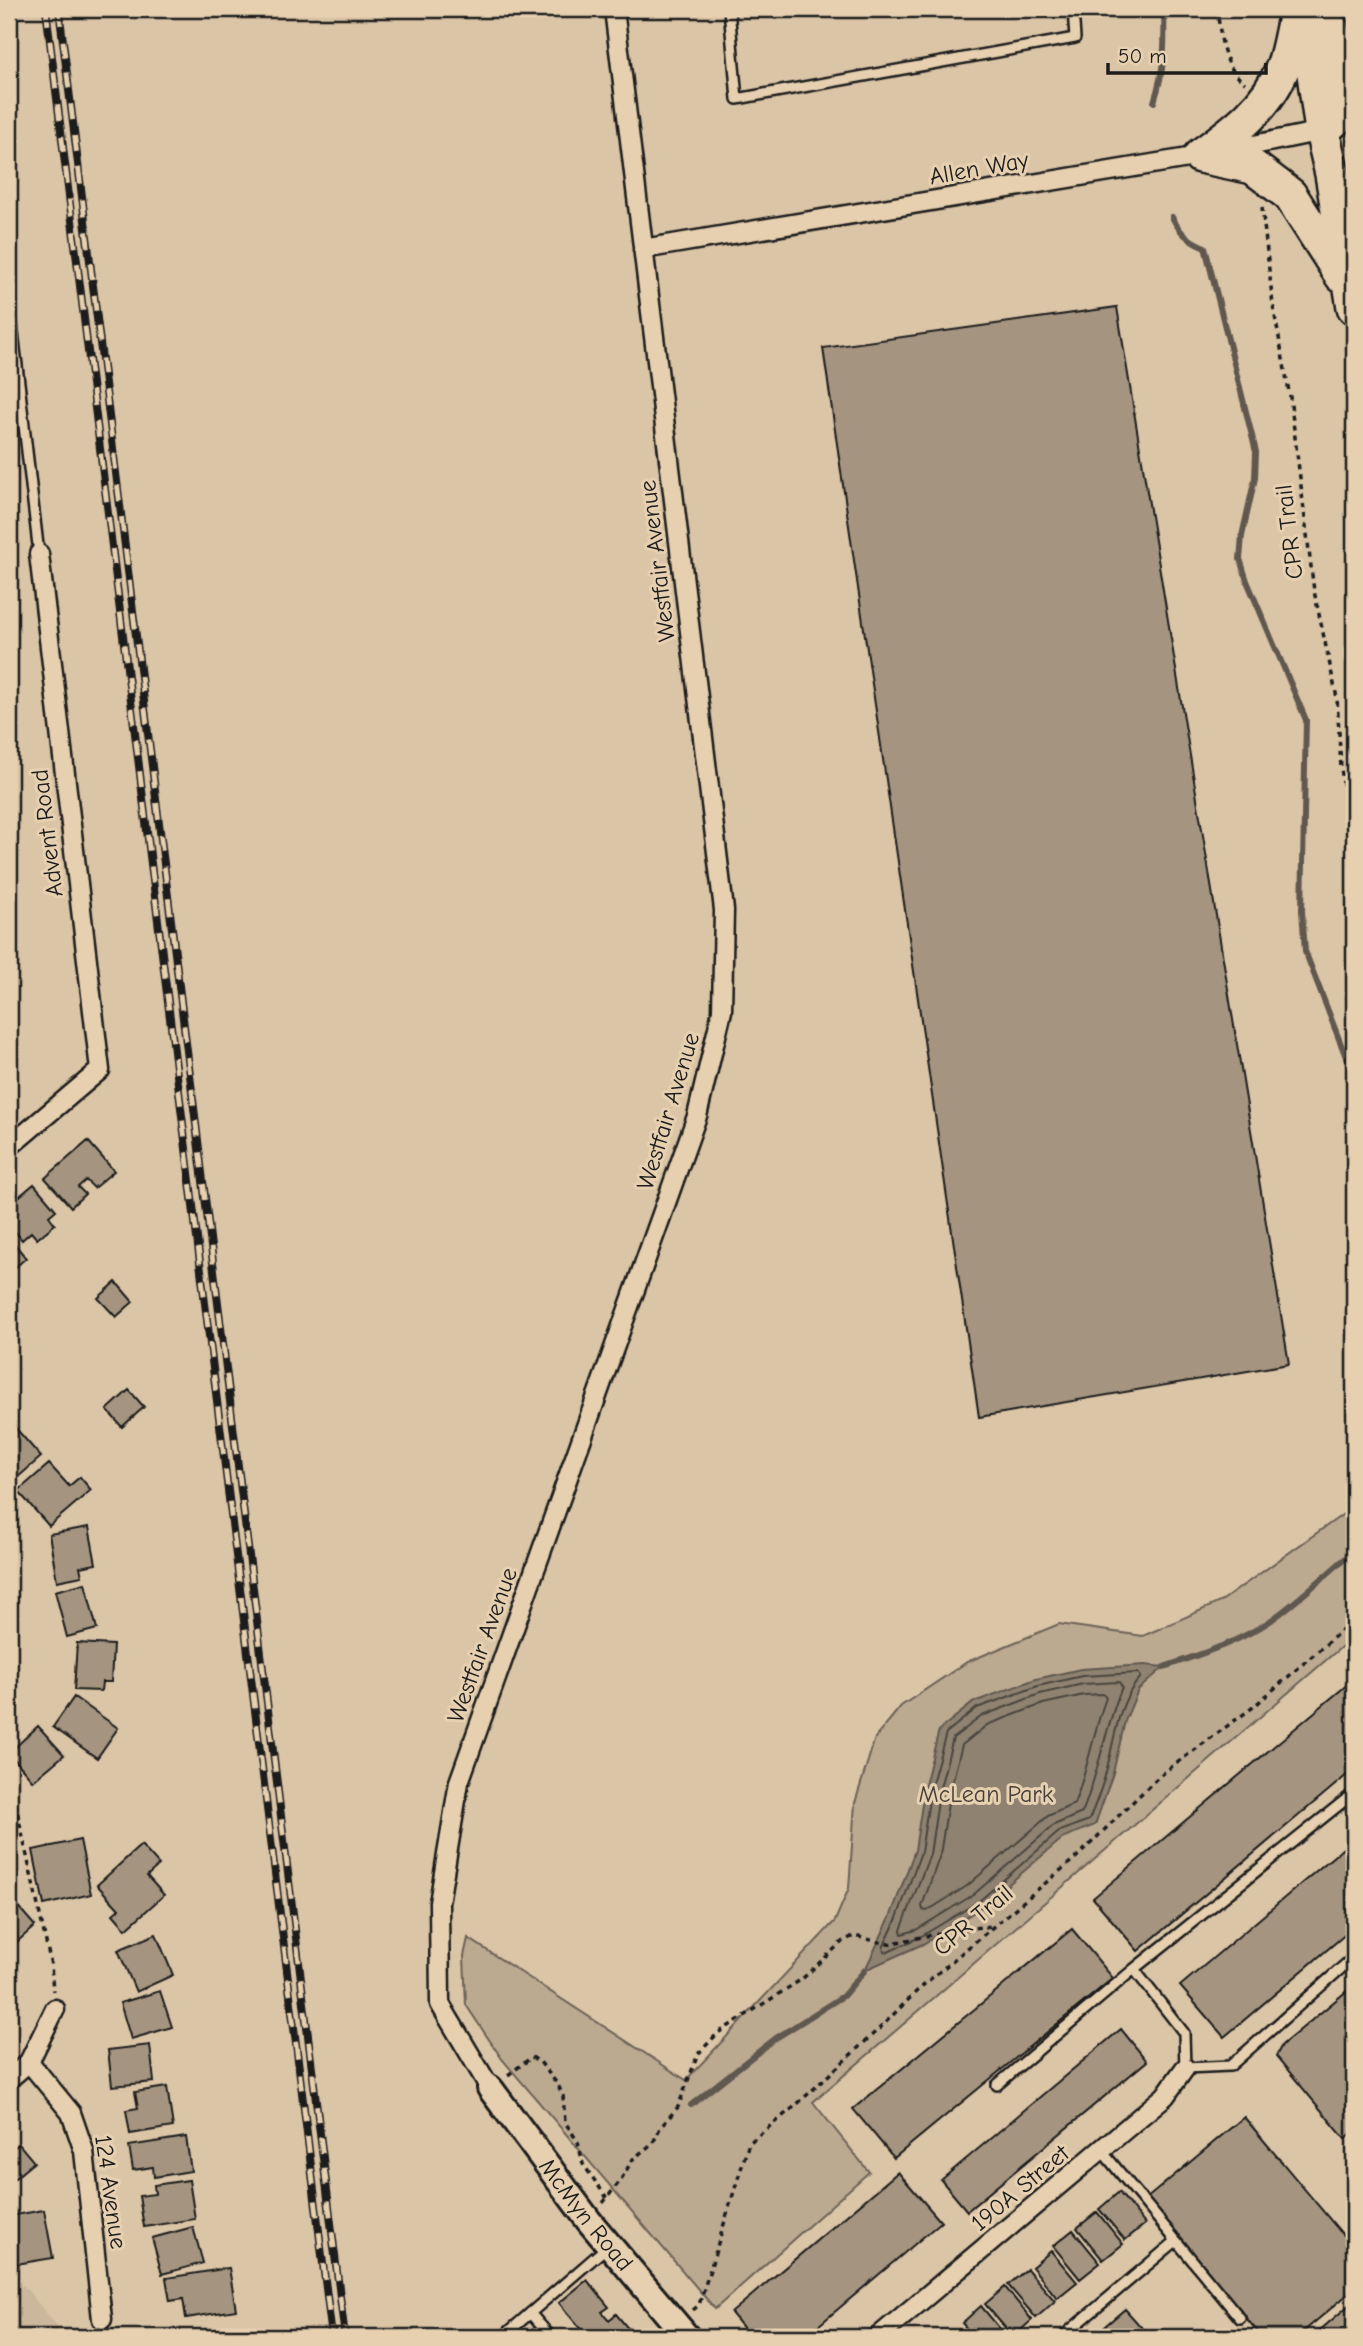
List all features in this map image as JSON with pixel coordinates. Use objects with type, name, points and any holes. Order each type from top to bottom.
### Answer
[{"type":"highway","points":[[1200,156],[1232,133],[1266,98],[1283,67],[1297,9]]},
{"type":"highway","points":[[1306,9],[1322,131],[1353,300]]},
{"type":"highway","points":[[1322,131],[1341,114],[1344,98],[1328,9]]},
{"type":"highway","points":[[1322,131],[1344,146],[1354,171]]},
{"type":"highway","points":[[1200,156],[1253,167],[1290,195],[1317,234],[1353,300]]},
{"type":"street","name":"Westfair Avenue","points":[[490,2088],[440,2004],[439,1903],[459,1782],[697,1116],[722,1011],[724,910],[614,9]]},
{"type":"street","name":"Allen Way","points":[[643,249],[1200,156],[1322,131]]},
{"type":"street","name":"Advent Road","points":[[9,1147],[100,1070],[39,554]]},
{"type":"street","points":[[9,2079],[29,2062],[55,2010]]},
{"type":"street","name":"124 Avenue","points":[[29,2062],[71,2113],[84,2151],[102,2319]]},
{"type":"street","name":"190A Street","points":[[878,2337],[1165,2096],[1185,2068]]},
{"type":"street","name":"McMyn Road","points":[[490,2088],[589,2221],[687,2337]]},
{"type":"lane","points":[[729,9],[737,99],[1075,38],[1073,9]]},
{"type":"lane","name":"Advent Road","points":[[9,297],[39,554]]},
{"type":"lane","points":[[997,2085],[1134,1969],[1354,1793]]},
{"type":"lane","points":[[1134,1969],[1184,2033],[1185,2068],[1230,2066],[1354,1957]]},
{"type":"lane","points":[[1102,2151],[1240,2318]]},
{"type":"lane","points":[[1062,2337],[1176,2241]]},
{"type":"lane","points":[[506,2337],[506,2334],[609,2245]]},
{"type":"lane","points":[[530,2313],[551,2337]]},
{"type":"path","points":[[1217,9],[1225,59],[1231,71],[1247,85]]},
{"type":"path","name":"CPR Trail","points":[[1262,203],[1273,305],[1290,397],[1314,591],[1337,698],[1352,875],[1350,937],[1354,950]]},
{"type":"path","name":"CPR Trail","points":[[699,2305],[749,2143],[794,2107],[921,1987],[1079,1855],[1159,1776],[1252,1708],[1354,1620]]},
{"type":"path","points":[[9,1774],[51,1965],[55,2010]]},
{"type":"path","points":[[589,2221],[620,2181],[632,2159],[653,2143],[660,2128],[678,2107],[698,2054],[718,2033],[802,1979],[843,1941],[854,1936],[888,1944],[955,1930],[993,1926]]},
{"type":"path","points":[[490,2088],[532,2057],[540,2062],[563,2096],[565,2122],[578,2142],[583,2164],[607,2198]]},
{"type":"shaded area","points":[[23,2285],[66,2337],[9,2337],[9,2297]]},
{"type":"green space","name":"McLean Park","points":[[1349,1510],[1354,1516],[1354,1636],[813,2102],[869,2172],[715,2309],[502,2059],[466,2005],[464,1956],[468,1938],[686,2080],[835,1921],[849,1888],[855,1803],[875,1738],[901,1706],[967,1662],[1059,1624],[1143,1636],[1220,1602]]},
{"type":"water","points":[[1145,1665],[1164,1667],[1138,1690],[1125,1721],[1113,1773],[1095,1825],[1064,1837],[982,1907],[923,1944],[865,1970],[891,1915],[915,1850],[925,1785],[939,1730],[974,1702],[1036,1679],[1081,1669]]},
{"type":"building","points":[[1117,307],[1289,1364],[979,1417],[823,348]]},
{"type":"building","points":[[88,1141],[114,1171],[94,1188],[86,1180],[78,1187],[85,1194],[71,1207],[45,1178]]},
{"type":"building","points":[[34,1184],[56,1210],[49,1216],[55,1224],[37,1239],[31,1232],[22,1240],[9,1224],[9,1205]]},
{"type":"building","points":[[9,1237],[26,1258],[9,1273]]},
{"type":"building","points":[[116,1282],[133,1302],[116,1317],[98,1298]]},
{"type":"building","points":[[129,1390],[144,1407],[122,1427],[107,1410]]},
{"type":"building","points":[[12,1424],[41,1457],[9,1485],[9,1427]]},
{"type":"building","points":[[49,1464],[69,1486],[80,1477],[91,1490],[49,1526],[18,1491]]},
{"type":"building","points":[[89,1527],[96,1564],[80,1567],[82,1576],[57,1581],[49,1534]]},
{"type":"building","points":[[85,1583],[97,1629],[67,1637],[55,1591]]},
{"type":"building","points":[[77,1643],[113,1645],[111,1682],[102,1682],[101,1691],[74,1690]]},
{"type":"building","points":[[1354,1679],[1354,1769],[1138,1951],[1093,1898]]},
{"type":"building","points":[[74,1697],[118,1728],[97,1758],[53,1727]]},
{"type":"building","points":[[38,1726],[64,1755],[33,1781],[9,1753]]},
{"type":"building","points":[[1354,1839],[1354,1927],[1224,2037],[1180,1986]]},
{"type":"building","points":[[80,1840],[91,1894],[44,1905],[33,1850]]},
{"type":"building","points":[[141,1845],[159,1865],[147,1876],[164,1895],[126,1929],[113,1914],[119,1909],[97,1885]]},
{"type":"building","points":[[9,1896],[35,1926],[9,1949]]},
{"type":"building","points":[[1072,1929],[1113,1978],[894,2158],[853,2109]]},
{"type":"building","points":[[156,1934],[173,1975],[136,1992],[118,1950]]},
{"type":"building","points":[[1354,1985],[1354,2131],[1345,2139],[1276,2056],[1282,2045]]},
{"type":"building","points":[[160,1991],[172,2027],[131,2039],[120,2003]]},
{"type":"building","points":[[1121,2029],[1147,2061],[967,2211],[941,2180]]},
{"type":"building","points":[[150,2045],[154,2082],[112,2086],[108,2050]]},
{"type":"building","points":[[167,2087],[173,2127],[130,2134],[126,2110],[138,2108],[135,2092]]},
{"type":"building","points":[[1244,2117],[1354,2248],[1354,2289],[1297,2337],[1262,2337],[1146,2199]]},
{"type":"building","points":[[186,2137],[191,2171],[154,2177],[153,2167],[133,2170],[129,2146]]},
{"type":"building","points":[[9,2143],[13,2148],[19,2144],[34,2162],[9,2183]]},
{"type":"building","points":[[898,2172],[941,2222],[805,2337],[751,2337],[731,2313]]},
{"type":"building","points":[[189,2180],[195,2219],[144,2227],[139,2196],[155,2194],[154,2185]]},
{"type":"building","points":[[1119,2192],[1145,2224],[1125,2240],[1099,2209]]},
{"type":"building","points":[[44,2210],[53,2258],[16,2264],[9,2216]]},
{"type":"building","points":[[1097,2212],[1123,2244],[1103,2260],[1077,2228]]},
{"type":"building","points":[[193,2227],[203,2263],[162,2274],[152,2238]]},
{"type":"building","points":[[1073,2230],[1100,2263],[1080,2279],[1053,2246]]},
{"type":"building","points":[[1051,2251],[1077,2282],[1057,2298],[1032,2267]]},
{"type":"building","points":[[229,2268],[236,2310],[186,2318],[183,2299],[170,2301],[166,2278]]},
{"type":"building","points":[[1027,2269],[1055,2301],[1036,2318],[1008,2285]]},
{"type":"building","points":[[587,2280],[609,2307],[602,2312],[609,2320],[616,2314],[635,2337],[587,2337],[559,2303]]},
{"type":"building","points":[[1005,2287],[1032,2320],[1013,2337],[985,2304]]},
{"type":"building","points":[[1354,2301],[1354,2337],[1312,2337]]},
{"type":"building","points":[[981,2306],[1007,2337],[974,2337],[962,2323]]},
{"type":"building","points":[[1125,2309],[1150,2337],[1092,2337]]},
{"type":"waterway","points":[[1154,102],[1163,56],[1164,9]]},
{"type":"waterway","points":[[1172,217],[1185,235],[1205,247],[1256,452],[1255,478],[1242,536],[1240,559],[1306,720],[1302,911],[1305,951],[1354,1078]]},
{"type":"waterway","points":[[1164,1667],[1258,1629],[1354,1551]]},
{"type":"waterway","points":[[691,2105],[776,2038],[843,1996],[865,1970]]},
{"type":"railway","points":[[46,9],[332,2337]]},
{"type":"railway","points":[[59,9],[345,2337]]}]
